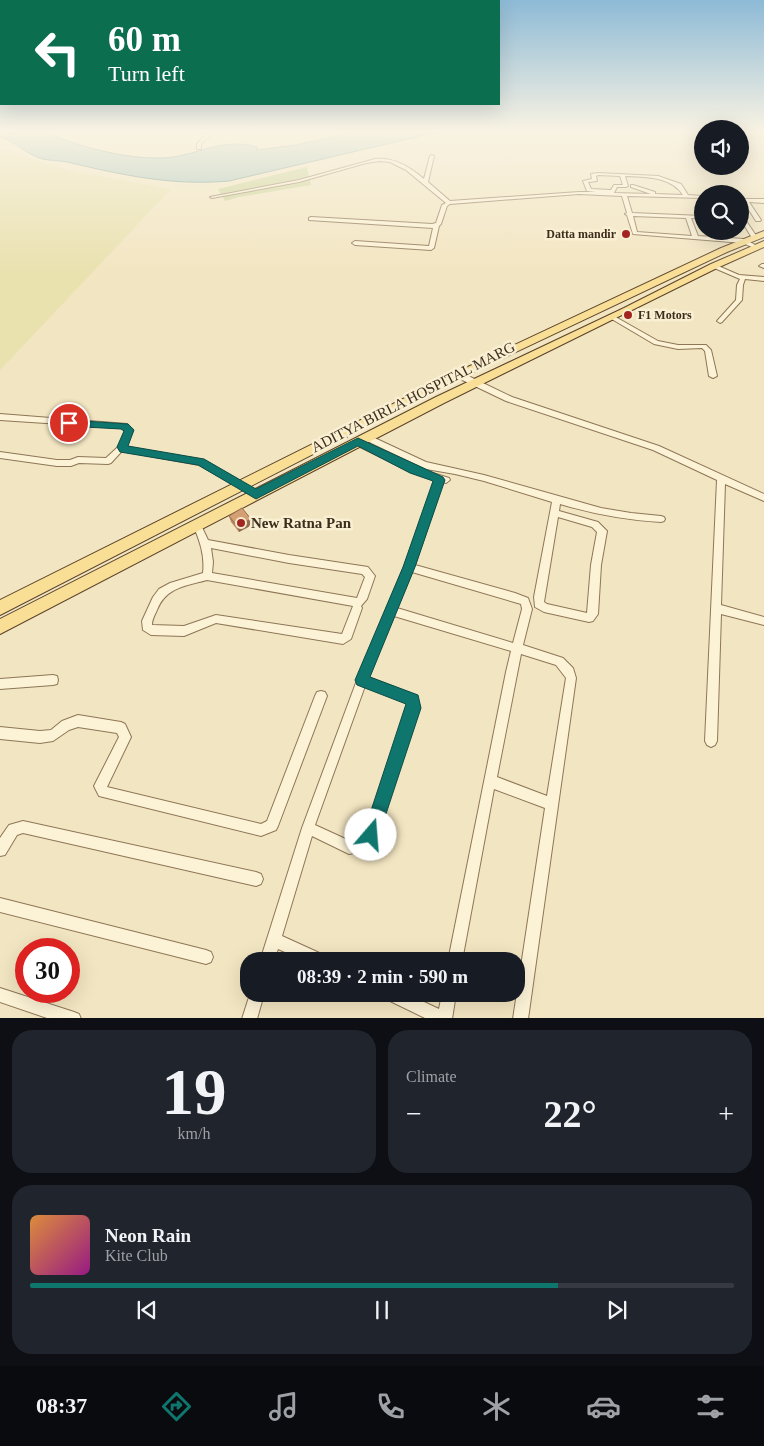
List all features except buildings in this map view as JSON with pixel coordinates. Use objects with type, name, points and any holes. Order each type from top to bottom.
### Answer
[{"type":"main road","name":"ADITYA BIRLA HOSPITAL MARG","points":[[0,627],[362,440],[628,310],[714,266],[757,241]]},
{"type":"main road","name":"ADITYA BIRLA HOSPITAL MARG","points":[[0,608],[459,375],[615,303],[757,241]]},
{"type":"main road","points":[[615,303],[628,310]]},
{"type":"main road","points":[[534,340],[547,349]]},
{"type":"street","points":[[212,197],[313,179]]},
{"type":"street","points":[[420,179],[449,203]]},
{"type":"street","points":[[594,179],[594,180],[585,181],[589,190],[612,192],[615,191],[614,187],[633,186],[649,192],[694,197]]},
{"type":"street","points":[[623,179],[626,186]]},
{"type":"street","points":[[630,179],[633,186]]},
{"type":"street","points":[[663,179],[667,183],[679,185],[685,195]]},
{"type":"street","points":[[355,243],[431,248],[436,225],[445,205],[449,203],[579,194],[685,195]]},
{"type":"street","points":[[624,194],[628,214],[635,233],[694,238]]},
{"type":"street","points":[[749,200],[764,201]]},
{"type":"street","points":[[749,209],[758,220],[749,219]]},
{"type":"street","points":[[628,214],[694,217]]},
{"type":"street","points":[[688,217],[694,233]]},
{"type":"street","points":[[311,219],[436,225]]},
{"type":"street","points":[[749,230],[757,241]]},
{"type":"street","points":[[737,240],[757,241]]},
{"type":"street","points":[[714,266],[743,278],[764,279]]},
{"type":"street","points":[[720,321],[739,300],[740,285],[743,278]]},
{"type":"street","points":[[612,317],[656,343],[678,347],[704,346],[708,350],[713,376]]},
{"type":"street","points":[[459,375],[509,399],[656,448],[764,498]]},
{"type":"street","points":[[0,417],[124,426],[129,430],[122,447],[108,461],[78,460],[71,463],[57,463],[0,455]]},
{"type":"street","points":[[271,952],[308,828],[362,680],[409,567],[440,480],[446,480],[440,471],[422,469],[362,440]]},
{"type":"street","points":[[122,447],[128,451],[201,462],[256,494]]},
{"type":"street","points":[[422,469],[459,472],[625,517],[661,519]]},
{"type":"street","points":[[711,741],[721,478]]},
{"type":"street","points":[[554,513],[595,524],[602,531],[596,565],[593,614],[588,618],[544,608],[539,604],[554,513],[557,498]]},
{"type":"street","points":[[198,525],[206,543],[210,561],[207,576]]},
{"type":"street","points":[[206,543],[290,559],[365,570],[370,576],[359,603],[207,576],[173,586],[162,592],[146,621],[147,627],[152,630],[184,631],[216,619],[343,639],[348,636],[357,608]]},
{"type":"street","points":[[409,567],[525,601],[527,609],[516,649],[457,952]]},
{"type":"street","points":[[716,608],[764,621]]},
{"type":"street","points":[[390,611],[559,661],[569,672],[571,678],[520,1018]]},
{"type":"street","points":[[0,684],[53,680]]},
{"type":"street","points":[[308,828],[349,848],[362,846],[371,835],[413,708],[413,700],[362,680]]},
{"type":"street","points":[[0,734],[40,737],[52,735],[66,725],[78,722],[121,728],[125,737],[100,786],[103,792],[261,830],[272,826],[321,696]]},
{"type":"street","points":[[490,781],[552,804]]},
{"type":"street","points":[[0,850],[13,829],[23,827],[256,879]]},
{"type":"street","points":[[0,905],[206,957]]},
{"type":"street","points":[[274,940],[301,952]]},
{"type":"street","points":[[0,995],[74,1018]]},
{"type":"street","points":[[249,1018],[254,1002]]},
{"type":"street","points":[[409,1002],[444,1018],[447,1002]]},
{"type":"shaded area","points":[[0,179],[114,179],[171,189],[0,370]]},
{"type":"green space","points":[[260,179],[310,179],[311,185],[225,201],[218,189]]},
{"type":"water","points":[[150,179],[240,179],[208,182]]},
{"type":"place","name":"Datta mandir","points":[[626,234]]},
{"type":"place","name":"F1 Motors","points":[[628,315]]},
{"type":"place","name":"New Ratna Pan","points":[[241,523]]},
{"type":"route","points":[[69,423],[124,426],[129,430],[122,447],[124,449],[188,458],[201,462],[256,494],[358,442],[414,470],[440,480],[409,567],[362,680],[413,700],[413,708],[371,835]]}]
